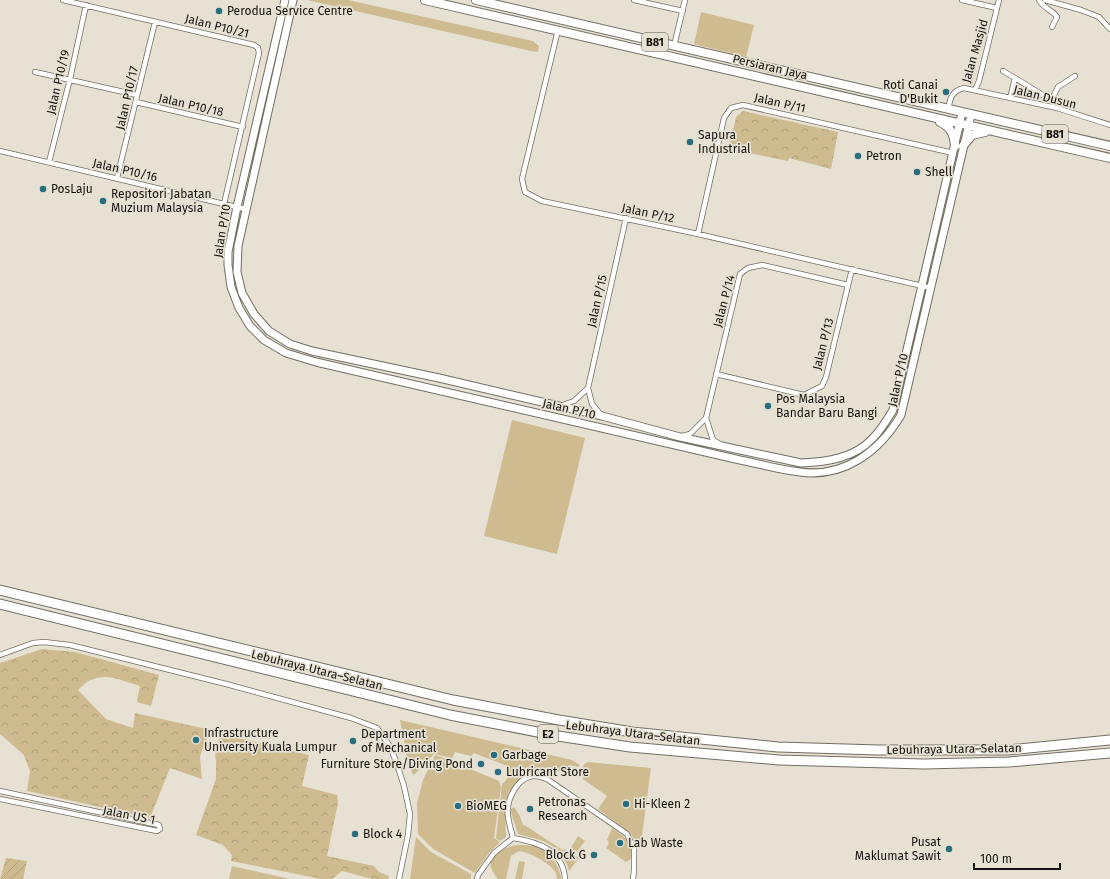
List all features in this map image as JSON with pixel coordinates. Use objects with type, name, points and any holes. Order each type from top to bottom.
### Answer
[{"type":"highway","name":"Lebuhraya Utara–Selatan","points":[[0,590],[453,700],[632,732],[778,747],[879,750],[1008,750],[1110,740]]},
{"type":"highway","name":"Lebuhraya Utara–Selatan","points":[[0,604],[450,715],[558,736],[630,746],[779,760],[924,764],[1009,762],[1110,753]]},
{"type":"main road","name":"Persiaran Jaya","points":[[425,0],[1110,158]]},
{"type":"main road","name":"Persiaran Jaya","points":[[476,0],[948,110],[1110,146]]},
{"type":"main road","points":[[930,117],[946,125],[950,129],[954,135],[954,150]]},
{"type":"main road","points":[[963,146],[972,135],[994,132]]},
{"type":"street","name":"Jalan P10/21","points":[[63,0],[258,48],[259,53],[243,127],[224,204]]},
{"type":"street","name":"Jalan P/10","points":[[285,0],[228,252],[231,287],[239,308],[250,326],[264,340],[286,353],[316,362],[801,473],[825,472],[843,468],[862,458],[878,446],[892,430],[901,415],[971,115]]},
{"type":"street","name":"Jalan P/10","points":[[293,0],[245,209],[238,246],[237,272],[242,293],[254,314],[269,331],[290,344],[312,351],[439,378],[602,416],[680,437],[801,463],[839,458],[858,450],[873,439],[893,410],[962,113]]},
{"type":"street","points":[[634,0],[682,11]]},
{"type":"street","points":[[674,46],[685,0]]},
{"type":"street","points":[[962,0],[997,8]]},
{"type":"street","name":"Jalan Masjid","points":[[948,110],[951,96],[954,92],[964,88],[975,90],[979,81],[999,0]]},
{"type":"street","points":[[1040,0],[1043,6],[1055,14],[1057,18],[1052,26]]},
{"type":"street","points":[[1044,0],[1081,10],[1098,17],[1110,29]]},
{"type":"street","name":"Jalan P10/19","points":[[49,162],[70,79],[86,5]]},
{"type":"street","name":"Jalan P10/17","points":[[117,178],[155,22]]},
{"type":"street","name":"Jalan P/12","points":[[558,30],[522,178],[525,192],[542,201],[698,234],[931,288]]},
{"type":"street","points":[[1003,71],[1049,99],[1052,99],[1058,87],[1075,76]]},
{"type":"street","points":[[35,72],[137,95]]},
{"type":"street","points":[[1010,98],[1015,78]]},
{"type":"street","name":"Jalan Dusun","points":[[975,90],[1057,108],[1110,125]]},
{"type":"street","name":"Jalan P10/18","points":[[136,102],[243,127]]},
{"type":"street","name":"Jalan P/11","points":[[698,234],[724,118],[731,108],[743,105],[954,150]]},
{"type":"street","name":"Jalan P10/16","points":[[0,151],[245,209]]},
{"type":"street","name":"Jalan P/15","points":[[588,388],[626,218]]},
{"type":"street","name":"Jalan P/14","points":[[706,418],[740,274],[748,268],[762,264],[848,285]]},
{"type":"street","name":"Jalan P/13","points":[[716,374],[804,395],[822,386],[826,377],[852,269]]},
{"type":"street","points":[[557,406],[574,401],[588,388],[592,404],[602,416]]},
{"type":"street","points":[[680,437],[690,434],[706,418],[714,440],[724,446]]},
{"type":"street","points":[[0,655],[33,643],[44,642],[70,645],[321,710],[350,718],[377,728],[389,745],[396,761],[404,786],[410,814],[408,836],[399,879]]},
{"type":"street","points":[[513,838],[508,816],[510,798],[522,781],[529,776],[538,776],[547,779],[627,834],[634,849],[635,863],[633,879]]},
{"type":"street","name":"Jalan US 1","points":[[0,791],[159,825],[160,829],[157,831],[0,799]]},
{"type":"street","points":[[477,879],[478,875],[494,853],[513,838],[528,840],[551,850],[559,861],[565,879]]},
{"type":"green space","points":[[307,0],[348,0],[533,41],[539,46],[538,52],[531,51]]},
{"type":"green space","points":[[701,12],[754,25],[746,57],[694,44]]},
{"type":"green space","points":[[743,111],[838,132],[831,169],[789,158],[788,161],[729,149],[736,117]]},
{"type":"green space","points":[[512,420],[585,438],[557,554],[484,536]]},
{"type":"green space","points":[[42,649],[75,652],[159,675],[151,706],[137,702],[140,686],[115,678],[100,677],[93,679],[85,683],[78,690],[106,719],[133,728],[135,713],[211,730],[200,757],[202,779],[170,768],[150,818],[27,791],[30,771],[24,755],[0,734],[0,663]]},
{"type":"green space","points":[[400,720],[572,760],[580,765],[578,767],[570,765],[568,769],[563,768],[561,772],[555,770],[551,776],[535,773],[524,775],[509,792],[505,803],[506,837],[500,841],[496,838],[502,784],[507,779],[510,767],[474,753],[471,756],[455,752],[452,758],[434,754],[413,775],[407,757]]},
{"type":"green space","points":[[220,733],[309,755],[302,786],[337,795],[338,803],[327,856],[374,866],[379,872],[389,876],[388,879],[372,879],[342,871],[332,879],[321,879],[231,861],[232,855],[223,845],[196,835],[216,779],[215,751]]},
{"type":"green space","name":"BioMEG","points":[[435,755],[499,781],[501,787],[494,838],[500,842],[489,853],[475,873],[433,849],[418,834],[417,803],[423,780]]},
{"type":"green space","points":[[588,762],[651,768],[641,843],[637,843],[629,832],[598,809],[607,796],[583,779],[585,774],[582,769],[584,764]]},
{"type":"green space","points":[[514,807],[520,816],[523,825],[558,847],[556,849],[542,841],[518,834],[511,812],[511,809]]},
{"type":"green space","points":[[612,828],[626,839],[631,846],[632,856],[626,862],[606,848],[609,843],[607,840]]},
{"type":"green space","points":[[578,836],[585,841],[576,853],[570,849]]},
{"type":"green space","points":[[416,837],[431,852],[471,874],[471,879],[410,879]]},
{"type":"green space","points":[[518,845],[535,846],[548,853],[559,870],[561,879],[557,879],[556,873],[549,865],[539,858],[519,851],[511,856],[506,879],[498,879],[491,866],[491,861],[495,855],[502,850]]},
{"type":"green space","points":[[559,847],[579,858],[569,871],[567,864],[557,850]]},
{"type":"green space","points":[[6,858],[27,861],[23,879],[0,879]]},
{"type":"green space","points":[[519,861],[525,862],[522,879],[515,879]]},
{"type":"green space","points":[[232,866],[290,879],[229,879]]},
{"type":"place","name":"Perodua Service Centre","points":[[219,11]]},
{"type":"place","name":"Roti Canai D'Bukit","points":[[946,92]]},
{"type":"place","name":"Sapura Industrial","points":[[690,142]]},
{"type":"place","name":"Petron","points":[[858,156]]},
{"type":"place","name":"Shell","points":[[917,172]]},
{"type":"place","name":"PosLaju","points":[[43,189]]},
{"type":"place","name":"Repositori Jabatan Muzium Malaysia","points":[[103,201]]},
{"type":"place","name":"Pos Malaysia Bandar Baru Bangi","points":[[768,406]]},
{"type":"place","name":"Infrastructure University Kuala Lumpur","points":[[196,740]]},
{"type":"place","name":"Department of Mechanical","points":[[353,741]]},
{"type":"place","name":"Garbage","points":[[494,755]]},
{"type":"place","name":"Furniture Store/Diving Pond","points":[[481,764]]},
{"type":"place","name":"Lubricant Store","points":[[498,772]]},
{"type":"place","name":"Hi-Kleen 2","points":[[626,804]]},
{"type":"place","name":"BioMEG","points":[[458,806]]},
{"type":"place","name":"Petronas Research","points":[[530,809]]},
{"type":"place","name":"Block 4","points":[[355,834]]},
{"type":"place","name":"Lab Waste","points":[[620,843]]},
{"type":"place","name":"Pusat Maklumat Sawit","points":[[949,849]]},
{"type":"place","name":"Block G","points":[[594,855]]}]
